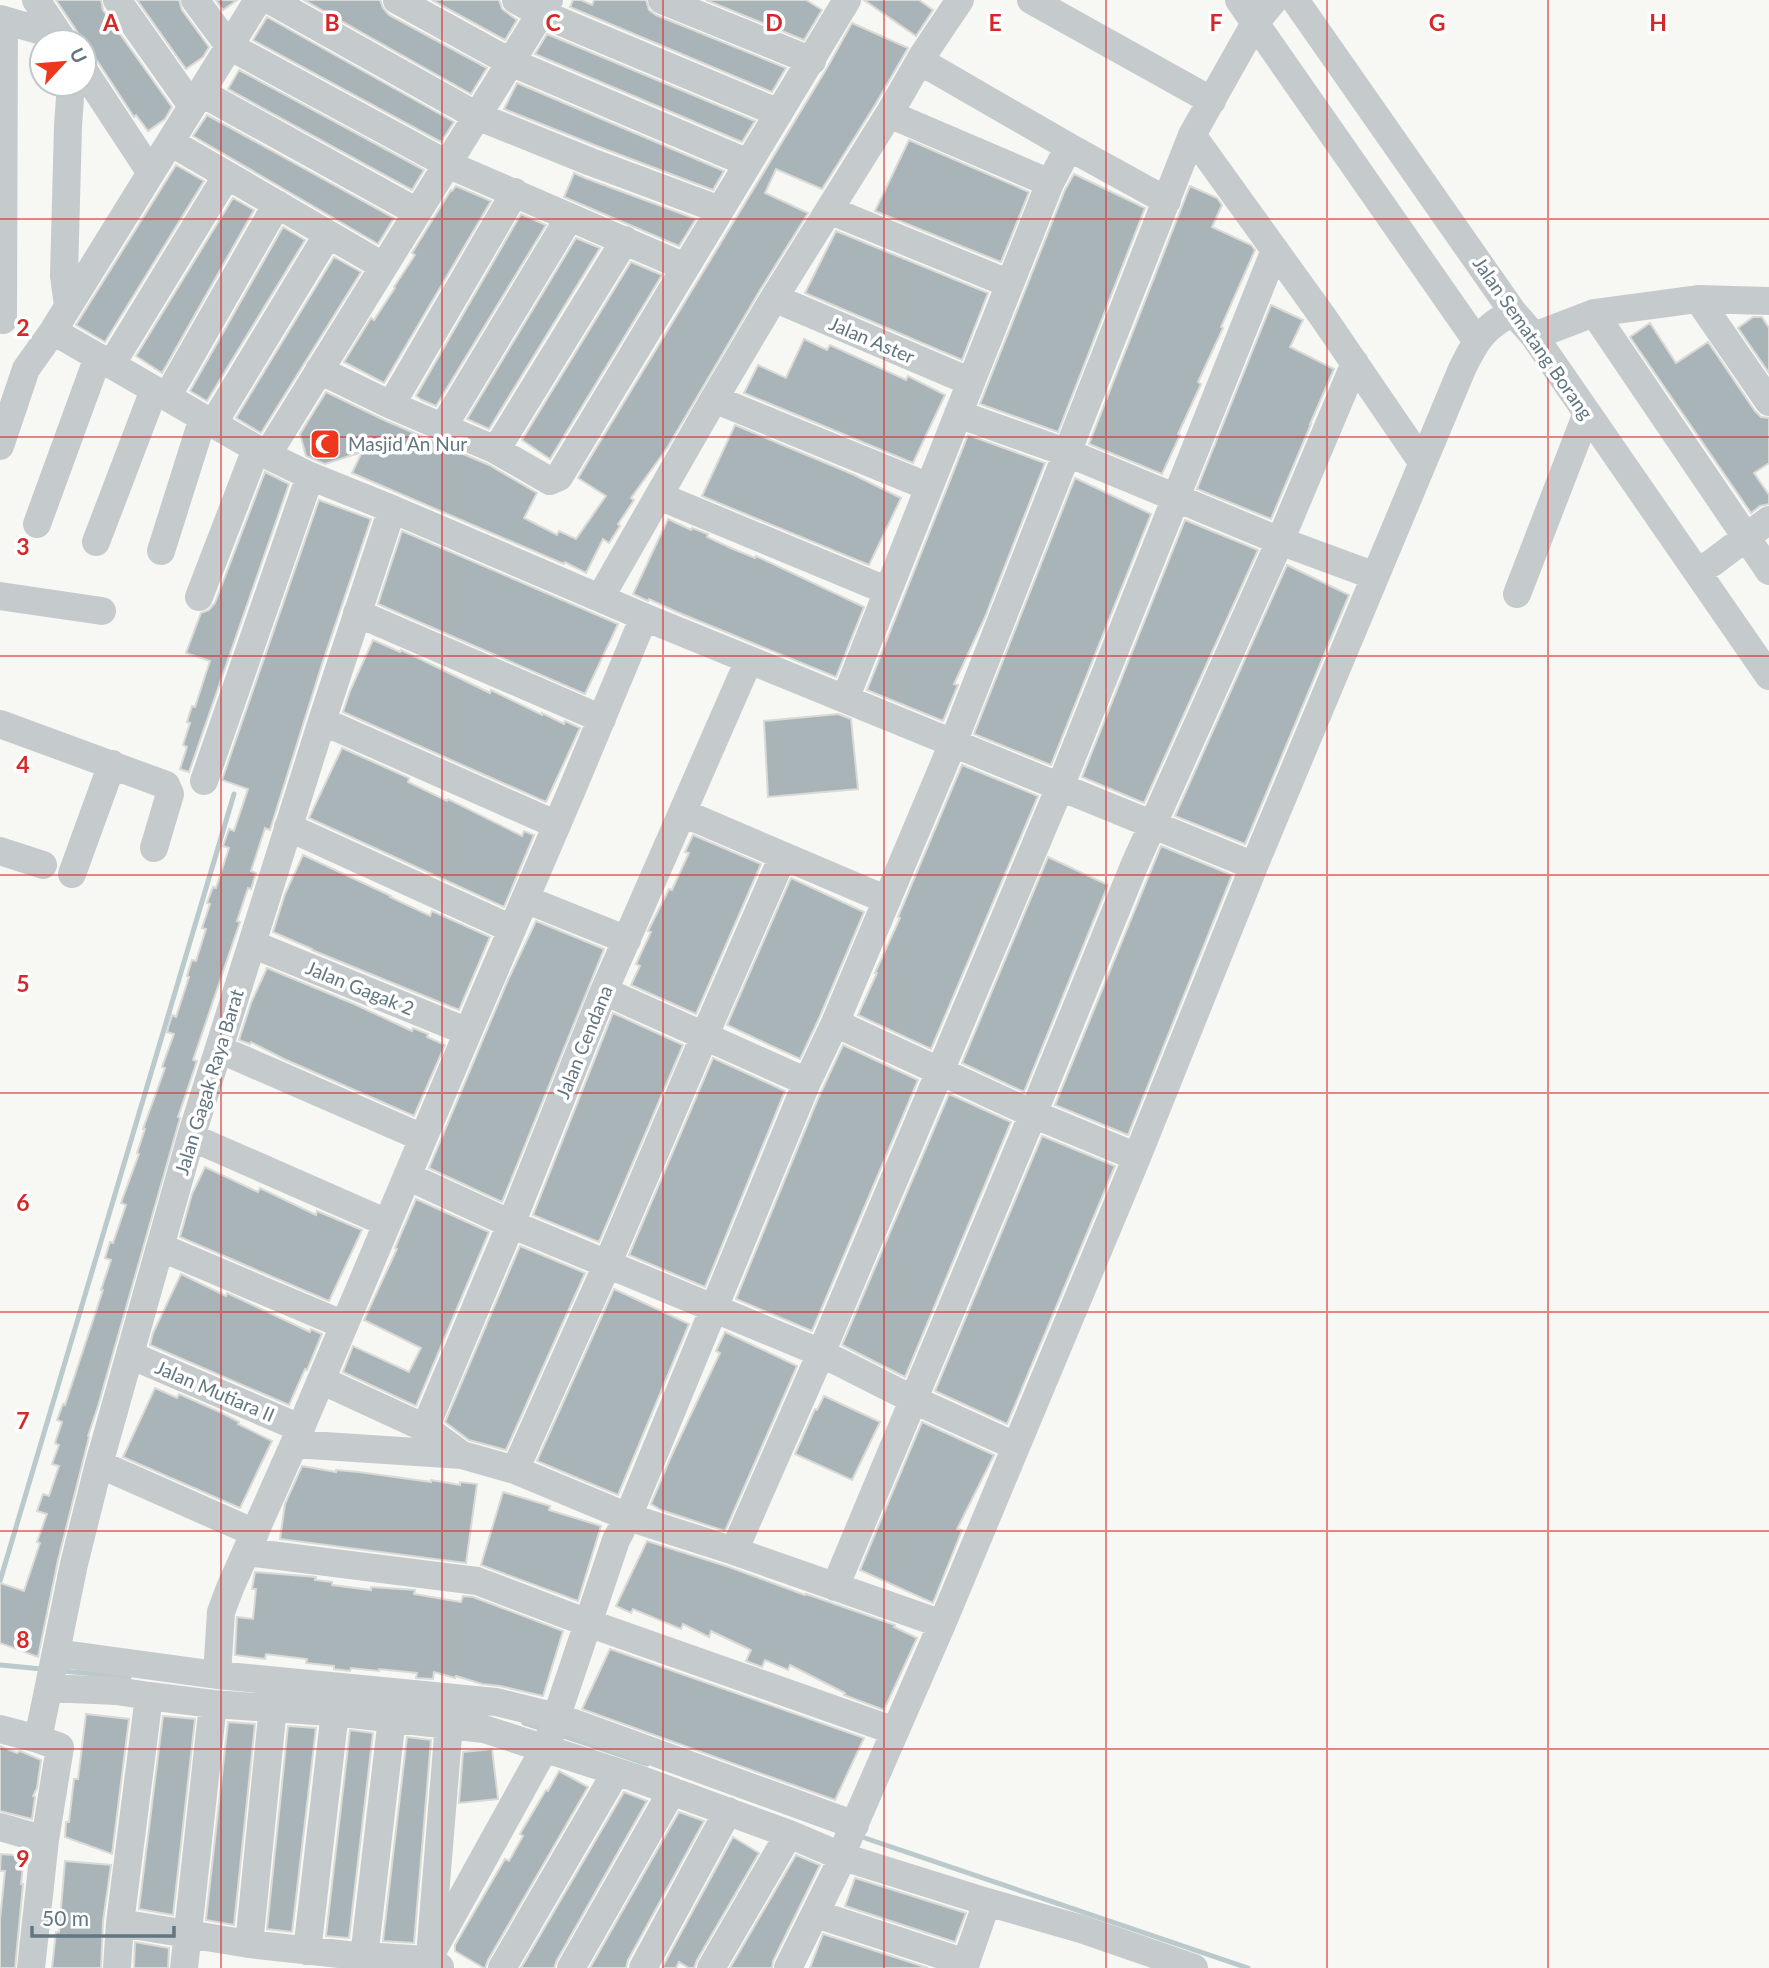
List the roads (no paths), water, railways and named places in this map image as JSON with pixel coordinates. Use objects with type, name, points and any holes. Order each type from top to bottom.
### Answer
[{"type":"street","points":[[36,0],[55,28]]},
{"type":"street","points":[[117,0],[196,99],[417,212]]},
{"type":"street","points":[[195,0],[229,46],[447,164],[685,267]]},
{"type":"street","points":[[0,446],[26,369],[53,331],[258,0]]},
{"type":"street","points":[[270,0],[477,116],[720,210]]},
{"type":"street","points":[[397,0],[510,62],[748,163]]},
{"type":"street","points":[[516,0],[545,7],[779,113]]},
{"type":"street","points":[[663,0],[812,61]]},
{"type":"street","points":[[600,598],[774,298],[960,0]]},
{"type":"street","points":[[1031,0],[1212,101]]},
{"type":"street","points":[[1239,0],[1476,340]]},
{"type":"street","points":[[431,1962],[551,1733],[616,1540],[628,1517],[807,1082],[835,1023],[953,743],[1192,135],[1255,23],[1274,0]]},
{"type":"street","name":"Jalan Sematang Borang","points":[[1295,0],[1513,312],[1539,333],[1587,413],[1705,567],[1769,677]]},
{"type":"street","points":[[319,370],[391,405],[496,450],[551,481],[559,477],[812,61],[844,1]]},
{"type":"street","points":[[199,597],[262,452],[319,370],[545,7]]},
{"type":"street","points":[[3,320],[2,19],[29,28]]},
{"type":"street","points":[[920,61],[1167,201]]},
{"type":"street","points":[[98,92],[151,173]]},
{"type":"street","points":[[68,306],[64,276],[70,98]]},
{"type":"street","points":[[889,114],[1050,183]]},
{"type":"street","points":[[1192,135],[1355,363],[1422,462]]},
{"type":"street","points":[[170,142],[383,266]]},
{"type":"street","points":[[845,699],[1050,183],[1069,147]]},
{"type":"street","points":[[37,524],[105,361],[227,175]]},
{"type":"street","points":[[391,405],[514,192]]},
{"type":"street","points":[[96,542],[161,394],[277,204]]},
{"type":"street","points":[[829,211],[1010,284]]},
{"type":"street","points":[[443,427],[569,218]]},
{"type":"street","points":[[161,551],[208,421],[328,234]]},
{"type":"street","points":[[496,450],[625,240]]},
{"type":"street","points":[[734,1551],[821,1353],[1060,786],[1275,250]]},
{"type":"street","name":"Jalan Aster","points":[[774,298],[971,382]]},
{"type":"street","points":[[1698,299],[1769,402]]},
{"type":"street","points":[[1539,333],[1584,317],[1698,299],[1769,300]]},
{"type":"street","points":[[788,1968],[816,1914],[943,1624],[1137,1157],[1254,866],[1462,369],[1476,340],[1497,321],[1513,312]]},
{"type":"street","points":[[1584,317],[1741,542],[1769,571]]},
{"type":"street","points":[[53,331],[262,452],[310,476],[643,617],[1254,866]]},
{"type":"street","points":[[835,1587],[1152,825],[1280,541],[1355,363]]},
{"type":"street","points":[[714,399],[929,487]]},
{"type":"street","points":[[1517,594],[1587,413]]},
{"type":"street","points":[[958,414],[1068,453],[1280,541],[1375,576]]},
{"type":"street","points":[[204,781],[310,476]]},
{"type":"street","points":[[659,496],[888,591]]},
{"type":"street","name":"Jalan Gagak Raya Barat","points":[[38,1739],[74,1564],[99,1464],[191,1137],[288,827],[392,509]]},
{"type":"street","points":[[1705,567],[1769,520]]},
{"type":"street","points":[[0,596],[102,611]]},
{"type":"street","points":[[357,613],[601,719]]},
{"type":"street","points":[[217,1675],[221,1612],[230,1588],[321,1381],[643,617]]},
{"type":"street","name":"Jalan Cendana","points":[[425,1428],[511,1224],[604,991],[749,660]]},
{"type":"street","points":[[322,721],[557,825]]},
{"type":"street","points":[[0,724],[112,764],[168,788],[170,794],[154,848]]},
{"type":"street","points":[[72,874],[112,764]]},
{"type":"street","points":[[683,813],[887,900]]},
{"type":"street","points":[[288,827],[512,929]]},
{"type":"street","points":[[0,851],[43,864]]},
{"type":"street","points":[[515,1470],[607,1265],[783,856]]},
{"type":"street","points":[[525,899],[627,940]]},
{"type":"street","name":"Jalan Gagak 2","points":[[252,944],[468,1031]]},
{"type":"street","points":[[604,991],[807,1082]]},
{"type":"street","points":[[835,1023],[1033,1114],[1137,1157]]},
{"type":"street","points":[[219,1049],[423,1138]]},
{"type":"street","points":[[191,1137],[387,1223]]},
{"type":"street","points":[[407,1176],[511,1224],[821,1353],[914,1400],[1015,1446]]},
{"type":"street","points":[[160,1247],[344,1325]]},
{"type":"street","name":"Jalan Mutiara II","points":[[130,1355],[297,1436],[462,1455]]},
{"type":"street","points":[[321,1381],[425,1428],[462,1455],[515,1470],[628,1517],[943,1624]]},
{"type":"street","points":[[99,1464],[251,1542],[470,1579],[895,1731]]},
{"type":"street","points":[[52,1672],[217,1675],[496,1702],[616,1772],[789,1834],[849,1839]]},
{"type":"street","points":[[52,1672],[117,1691],[213,1704],[335,1712],[484,1729],[551,1733],[849,1839],[987,1902],[1081,1929],[1157,1962],[1194,1968]]},
{"type":"street","points":[[117,1968],[120,1923],[149,1696]]},
{"type":"street","points":[[184,1968],[213,1704]]},
{"type":"street","points":[[249,1944],[273,1707]]},
{"type":"street","points":[[286,1955],[335,1712]]},
{"type":"street","points":[[351,1960],[392,1718]]},
{"type":"street","points":[[431,1962],[449,1724]]},
{"type":"street","points":[[0,1729],[60,1747],[45,1840],[31,1968]]},
{"type":"street","points":[[502,1968],[616,1772]]},
{"type":"street","points":[[571,1968],[672,1791]]},
{"type":"street","points":[[643,1968],[728,1811]]},
{"type":"street","points":[[0,1827],[45,1840]]},
{"type":"street","points":[[710,1968],[789,1834]]},
{"type":"street","points":[[816,1914],[965,1965],[987,1902]]},
{"type":"street","points":[[120,1923],[249,1944],[286,1955],[431,1962]]},
{"type":"waterway","points":[[0,1581],[234,794]]},
{"type":"waterway","points":[[0,1665],[42,1669]]},
{"type":"waterway","points":[[62,1671],[129,1677]]},
{"type":"waterway","points":[[524,1723],[545,1730]]},
{"type":"waterway","points":[[560,1735],[647,1764]]},
{"type":"waterway","points":[[859,1836],[1248,1968]]},
{"type":"place","name":"Masjid An Nur","points":[[325,444]]}]
